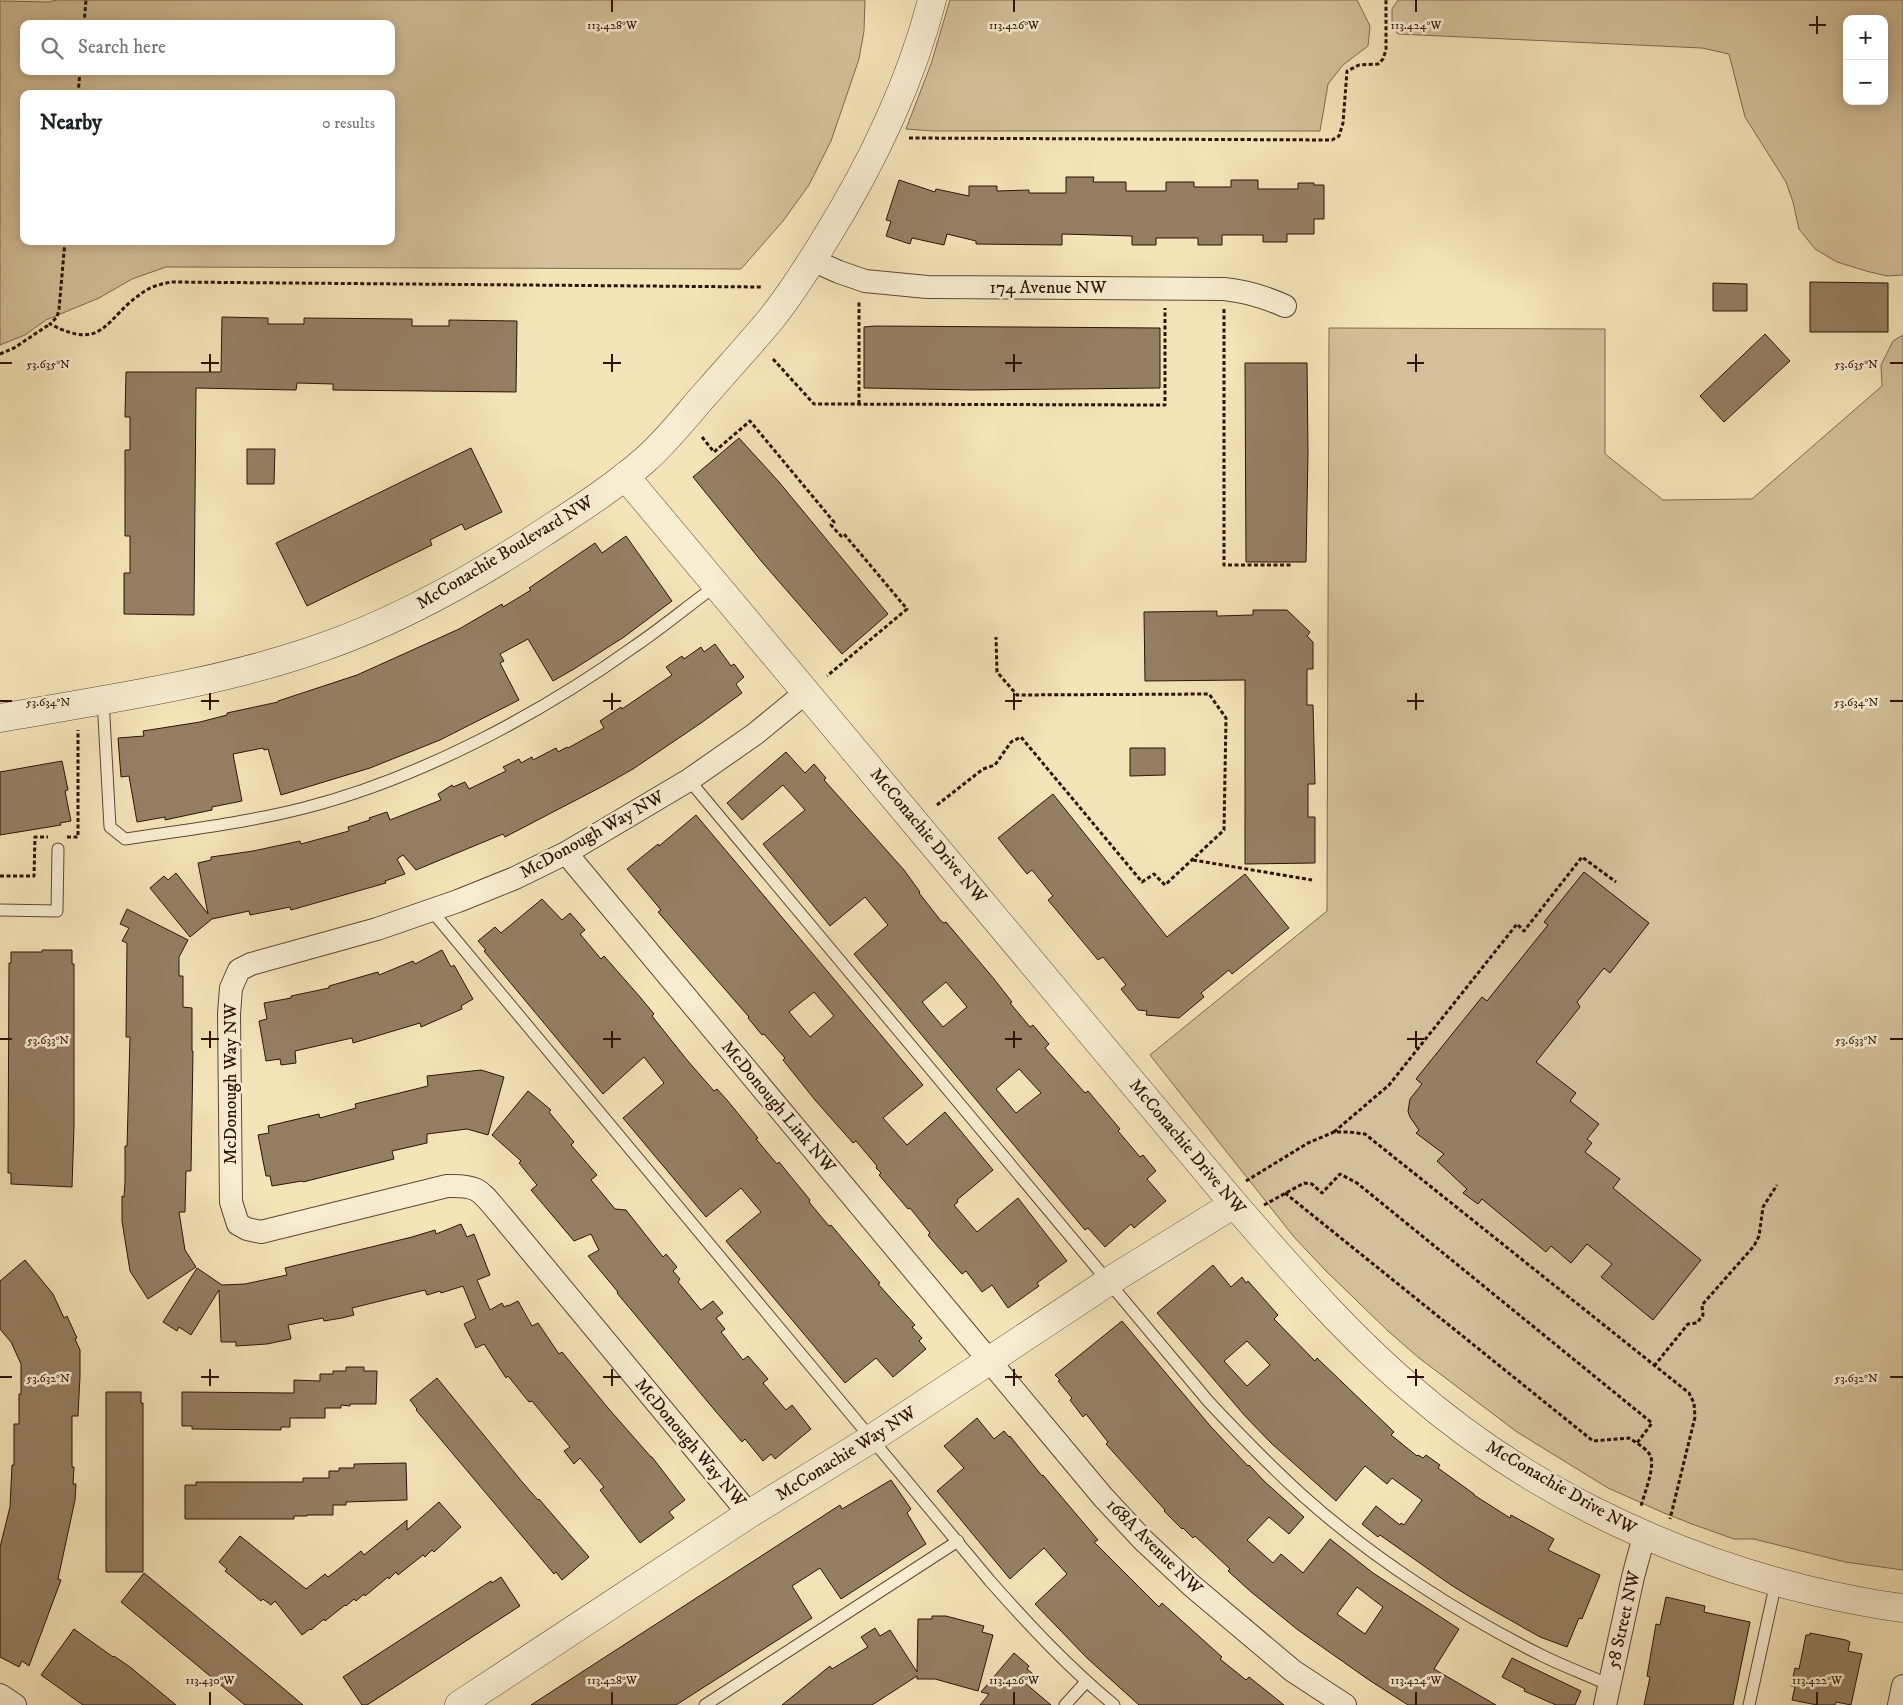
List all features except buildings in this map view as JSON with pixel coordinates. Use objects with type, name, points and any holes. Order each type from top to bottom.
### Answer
[{"type":"street","name":"McConachie Boulevard NW","points":[[0,718],[205,680],[319,649],[376,627],[445,592],[508,556],[602,495],[654,451],[730,367],[772,318],[812,260],[846,205],[882,135],[912,61],[932,0]]},
{"type":"street","name":"174 Avenue NW","points":[[812,260],[865,281],[883,284],[948,288],[1224,289],[1240,290],[1285,306]]},
{"type":"street","name":"McConachie Drive NW","points":[[625,476],[805,692],[1239,1192],[1298,1277],[1367,1349],[1410,1388],[1507,1461],[1564,1494],[1644,1536],[1729,1568],[1776,1582],[1879,1605],[1903,1608]]},
{"type":"street","name":"McDonough Way NW","points":[[749,1514],[477,1188],[462,1185],[447,1186],[261,1232],[247,1229],[238,1224],[231,1202],[229,1014],[231,988],[239,970],[265,959],[377,930],[515,878],[566,853],[689,780],[755,734],[805,692]]},
{"type":"street","name":"McDonough Link NW","points":[[566,853],[991,1361]]},
{"type":"street","name":"McConachie Way NW","points":[[459,1705],[749,1514],[871,1439],[991,1361],[1239,1192]]},
{"type":"street","name":"168A Avenue NW","points":[[991,1361],[1103,1497],[1143,1540],[1191,1585],[1252,1637],[1293,1670],[1345,1705]]},
{"type":"street","name":"58 Street NW","points":[[1607,1695],[1644,1536]]},
{"type":"street","points":[[1899,1705],[1903,1686]]},
{"type":"street","points":[[0,1695],[15,1705]]},
{"type":"lane","points":[[103,699],[110,827],[125,838],[244,821],[304,808],[369,788],[441,758],[507,726],[575,686],[634,647],[716,585]]},
{"type":"lane","points":[[689,780],[1208,1401],[1259,1454],[1303,1496],[1358,1541],[1423,1587],[1607,1695]]},
{"type":"lane","points":[[0,910],[57,911],[58,849]]},
{"type":"lane","points":[[432,910],[990,1581],[1030,1626],[1086,1682],[1114,1705]]},
{"type":"lane","points":[[705,1705],[958,1541]]},
{"type":"lane","points":[[1749,1705],[1776,1582]]},
{"type":"lane","points":[[1065,1705],[1086,1682]]},
{"type":"path","points":[[84,20],[86,0]]},
{"type":"path","points":[[909,138],[1332,140],[1339,136],[1343,123],[1347,71],[1359,65],[1378,64],[1383,59],[1386,50],[1386,0]]},
{"type":"path","points":[[78,90],[80,75]]},
{"type":"path","points":[[0,354],[14,348],[50,324],[57,317],[65,245]]},
{"type":"path","points":[[50,324],[77,335],[86,336],[97,332],[105,326],[146,290],[171,282],[761,287]]},
{"type":"path","points":[[859,294],[859,404]]},
{"type":"path","points":[[773,358],[814,404],[1165,405],[1165,302]]},
{"type":"path","points":[[1224,306],[1224,565],[1293,565]]},
{"type":"path","points":[[702,437],[714,452],[750,421],[834,522],[831,525],[841,536],[844,534],[907,609],[827,676]]},
{"type":"path","points":[[937,805],[983,769],[995,764],[1011,742],[1021,737],[1142,882],[1154,874],[1165,884],[1224,830],[1226,718],[1209,694],[1017,694],[997,672],[996,637]]},
{"type":"path","points":[[61,837],[78,837],[78,730]]},
{"type":"path","points":[[0,876],[34,876],[35,837],[52,837]]},
{"type":"path","points":[[1239,1192],[1308,1144],[1334,1132],[1389,1085],[1517,924],[1524,930],[1582,857],[1616,882]]},
{"type":"path","points":[[1192,860],[1312,880]]},
{"type":"path","points":[[1334,1132],[1365,1134],[1689,1393],[1694,1404],[1695,1417],[1670,1519]]},
{"type":"path","points":[[1264,1205],[1304,1183],[1312,1184],[1322,1192],[1340,1174],[1357,1183],[1652,1423],[1637,1443]]},
{"type":"path","points":[[1654,1366],[1688,1324],[1698,1323],[1703,1315],[1702,1305],[1754,1246],[1759,1236],[1763,1207],[1777,1185]]},
{"type":"path","points":[[1285,1193],[1593,1441],[1629,1438],[1637,1443],[1650,1455],[1652,1463],[1641,1506]]},
{"type":"shaded area","points":[[865,0],[864,31],[859,59],[831,141],[809,185],[783,221],[741,269],[166,267],[132,279],[99,298],[46,320],[25,335],[0,345],[0,1]]},
{"type":"shaded area","points":[[950,0],[1357,0],[1370,26],[1368,46],[1343,65],[1328,84],[1320,131],[932,131],[906,129],[931,64]]},
{"type":"shaded area","points":[[1398,0],[1903,0],[1903,275],[1887,276],[1837,262],[1815,249],[1799,229],[1786,182],[1745,117],[1729,54],[1702,48],[1398,34],[1392,27],[1392,9]]},
{"type":"shaded area","points":[[1329,328],[1605,329],[1605,454],[1663,500],[1752,499],[1882,386],[1881,365],[1893,341],[1903,335],[1903,1570],[1845,1562],[1754,1539],[1734,1539],[1692,1524],[1608,1488],[1517,1432],[1419,1358],[1326,1271],[1294,1237],[1150,1055],[1327,911]]}]
